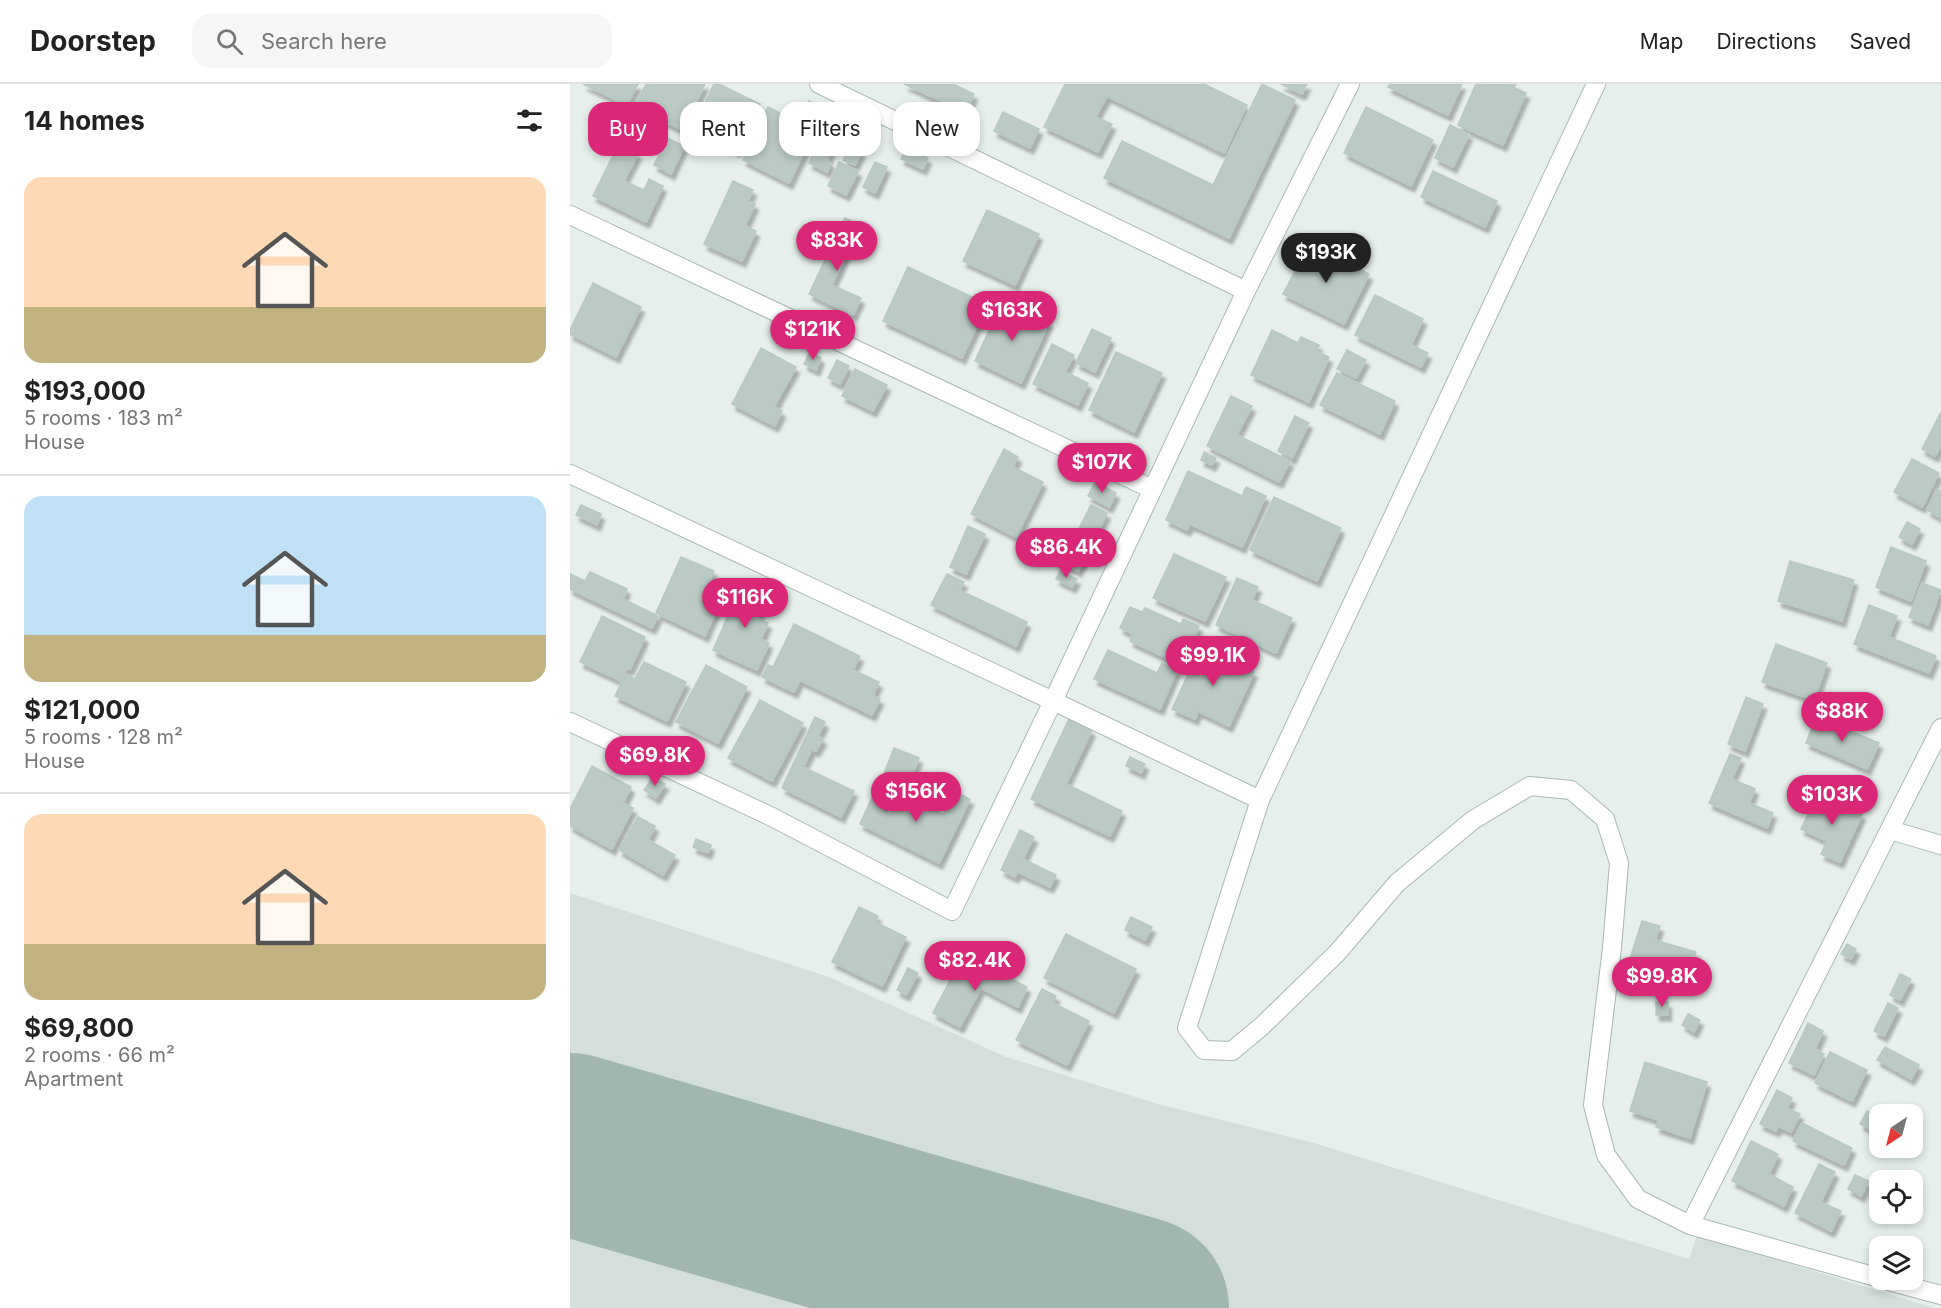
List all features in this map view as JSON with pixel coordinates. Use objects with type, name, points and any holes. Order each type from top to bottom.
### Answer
[{"type":"street","points":[[819,84],[856,92],[1246,291]]},
{"type":"street","points":[[570,722],[772,817],[952,911],[1246,291],[1350,84]]},
{"type":"street","points":[[1596,84],[1260,800],[1187,1028],[1204,1050],[1232,1051],[1262,1026],[1337,953],[1397,883],[1473,820],[1530,786],[1571,790],[1605,819],[1619,863],[1612,948],[1593,1105],[1606,1155],[1638,1199],[1690,1225],[1869,1275]]},
{"type":"street","points":[[570,215],[1152,489]]},
{"type":"street","points":[[570,474],[1260,800]]},
{"type":"street","points":[[1690,1225],[1941,728]]},
{"type":"street","points":[[1890,830],[1941,845]]},
{"type":"street","points":[[1922,1290],[1941,1295]]},
{"type":"shaded area","points":[[570,893],[829,977],[1006,1057],[1158,1104],[1314,1143],[1689,1259],[1697,1235],[1869,1288],[1869,1290],[1934,1308],[570,1308]]},
{"type":"building","points":[[583,84],[638,84],[629,102],[621,102]]},
{"type":"building","points":[[646,84],[705,84],[696,102],[680,102],[680,129],[668,123],[668,102],[637,102]]},
{"type":"building","points":[[714,84],[719,84],[756,102],[705,102]]},
{"type":"building","points":[[904,84],[953,84],[974,94],[970,102],[944,102]]},
{"type":"building","points":[[1065,84],[1204,84],[1247,105],[1224,153],[1107,96],[1096,117],[1112,124],[1098,152],[1044,127]]},
{"type":"building","points":[[1262,84],[1295,100],[1229,238],[1104,178],[1122,141],[1213,185]]},
{"type":"building","points":[[1281,84],[1307,84],[1302,94]]},
{"type":"building","points":[[1390,84],[1462,84],[1448,115],[1388,87]]},
{"type":"building","points":[[1476,84],[1516,84],[1514,88],[1526,93],[1503,145],[1458,125]]},
{"type":"building","points":[[768,107],[779,112],[779,156],[802,156],[789,183],[743,160],[745,156],[767,156]]},
{"type":"building","points":[[1366,107],[1433,140],[1411,186],[1344,153]]},
{"type":"building","points":[[1003,112],[1039,129],[1030,148],[994,131]]},
{"type":"building","points":[[1450,125],[1469,134],[1453,167],[1435,158]]},
{"type":"building","points":[[668,138],[680,144],[680,155],[671,174],[654,165],[658,156],[668,156]]},
{"type":"building","points":[[613,156],[636,156],[624,181],[644,190],[649,179],[663,186],[646,222],[593,196]]},
{"type":"building","points":[[812,156],[829,156],[827,160],[831,163],[827,172],[809,163]]},
{"type":"building","points":[[845,156],[860,156],[855,165],[843,160]]},
{"type":"building","points":[[902,156],[928,158],[923,169],[901,159]]},
{"type":"building","points":[[839,162],[858,171],[846,195],[828,186]]},
{"type":"building","points":[[875,162],[887,167],[875,193],[863,187]]},
{"type":"building","points":[[1433,171],[1497,201],[1485,227],[1421,197]]},
{"type":"building","points":[[733,181],[753,190],[748,201],[755,204],[745,226],[756,231],[742,261],[704,244]]},
{"type":"building","points":[[987,210],[1039,234],[1015,285],[963,261]]},
{"type":"building","points":[[845,218],[860,225],[832,285],[861,298],[853,315],[809,294]]},
{"type":"building","points":[[1309,244],[1369,274],[1344,324],[1283,294]]},
{"type":"building","points":[[908,267],[987,304],[962,358],[883,321]]},
{"type":"building","points":[[593,283],[641,307],[616,357],[570,334]]},
{"type":"building","points":[[1375,295],[1423,319],[1411,345],[1428,353],[1421,367],[1355,335]]},
{"type":"building","points":[[1003,301],[1049,322],[1021,383],[975,361]]},
{"type":"building","points":[[1092,329],[1111,338],[1095,372],[1076,363]]},
{"type":"building","points":[[1272,330],[1298,343],[1301,337],[1319,345],[1316,351],[1329,357],[1309,402],[1251,375]]},
{"type":"building","points":[[1052,344],[1074,355],[1065,372],[1088,383],[1078,405],[1033,384]]},
{"type":"building","points":[[761,348],[796,367],[774,407],[782,411],[775,426],[732,404]]},
{"type":"building","points":[[1347,350],[1366,360],[1356,378],[1337,369]]},
{"type":"building","points":[[810,352],[821,358],[816,370],[804,364]]},
{"type":"building","points":[[1116,352],[1162,373],[1134,432],[1089,410]]},
{"type":"building","points":[[837,360],[849,366],[840,384],[828,378]]},
{"type":"building","points":[[855,369],[887,385],[873,411],[842,396]]},
{"type":"building","points":[[1337,373],[1395,401],[1380,434],[1320,405]]},
{"type":"building","points":[[1231,396],[1252,406],[1237,435],[1290,461],[1279,482],[1207,446]]},
{"type":"building","points":[[1941,412],[1941,444],[1935,456],[1922,449]]},
{"type":"building","points":[[1295,416],[1309,423],[1292,458],[1278,451]]},
{"type":"building","points":[[1004,449],[1018,457],[1013,467],[1043,482],[1016,537],[971,514]]},
{"type":"building","points":[[1204,452],[1216,458],[1212,465],[1201,460]]},
{"type":"building","points":[[1912,459],[1939,473],[1922,507],[1894,492]]},
{"type":"building","points":[[1188,471],[1242,496],[1246,487],[1266,496],[1242,547],[1190,524],[1187,530],[1166,520]]},
{"type":"building","points":[[1095,482],[1116,493],[1109,507],[1088,496]]},
{"type":"building","points":[[1937,489],[1941,491],[1941,518],[1927,510]]},
{"type":"building","points":[[1274,497],[1341,528],[1317,581],[1250,550]]},
{"type":"building","points":[[581,505],[601,514],[597,525],[576,515]]},
{"type":"building","points":[[1091,505],[1107,513],[1078,571],[1023,544],[1031,529],[1069,548]]},
{"type":"building","points":[[1907,522],[1920,529],[1912,544],[1899,537]]},
{"type":"building","points":[[968,526],[985,534],[966,574],[950,567]]},
{"type":"building","points":[[1891,547],[1926,561],[1911,601],[1876,587]]},
{"type":"building","points":[[1174,554],[1226,577],[1205,621],[1153,598]]},
{"type":"building","points":[[681,557],[714,571],[700,603],[716,611],[705,636],[656,613]]},
{"type":"building","points":[[1790,561],[1854,580],[1842,621],[1778,601]]},
{"type":"building","points":[[1060,571],[1077,579],[1072,587],[1056,579]]},
{"type":"building","points":[[590,572],[627,589],[623,599],[658,616],[652,628],[570,589],[570,574],[585,581]]},
{"type":"building","points":[[947,574],[964,582],[959,590],[1027,622],[1016,646],[931,605]]},
{"type":"building","points":[[1237,578],[1258,587],[1252,600],[1292,618],[1276,653],[1216,625]]},
{"type":"building","points":[[1922,583],[1941,590],[1928,625],[1909,617]]},
{"type":"building","points":[[742,584],[768,596],[758,618],[768,623],[761,639],[769,643],[757,670],[713,650]]},
{"type":"building","points":[[1869,605],[1897,616],[1889,637],[1936,656],[1929,673],[1854,644]]},
{"type":"building","points":[[1130,607],[1142,612],[1145,608],[1181,624],[1183,619],[1199,626],[1182,665],[1130,641],[1133,634],[1120,628]]},
{"type":"building","points":[[602,616],[645,637],[630,669],[627,668],[621,681],[580,662]]},
{"type":"building","points":[[794,624],[860,656],[853,670],[879,682],[873,695],[880,699],[872,715],[800,680],[794,692],[762,677],[768,665],[773,667]]},
{"type":"building","points":[[1203,642],[1223,651],[1220,657],[1254,672],[1229,726],[1198,711],[1195,719],[1172,709]]},
{"type":"building","points":[[1776,644],[1827,663],[1814,700],[1762,682]]},
{"type":"building","points":[[1108,650],[1157,673],[1162,663],[1177,670],[1160,709],[1094,679]]},
{"type":"building","points":[[644,662],[686,682],[667,721],[615,696],[626,674],[635,679]]},
{"type":"building","points":[[706,665],[747,687],[718,743],[676,722]]},
{"type":"building","points":[[1746,697],[1763,704],[1745,751],[1728,744]]},
{"type":"building","points":[[760,700],[803,723],[772,781],[728,758]]},
{"type":"building","points":[[815,717],[825,722],[818,736],[823,739],[816,751],[812,749],[803,767],[854,791],[841,817],[782,788]]},
{"type":"building","points":[[1816,717],[1879,743],[1867,769],[1806,743]]},
{"type":"building","points":[[1069,719],[1092,730],[1066,784],[1122,811],[1110,836],[1031,799]]},
{"type":"building","points":[[894,748],[919,758],[912,776],[901,772],[893,791],[879,786]]},
{"type":"building","points":[[1730,754],[1741,758],[1732,779],[1755,789],[1749,803],[1773,813],[1767,828],[1709,803]]},
{"type":"building","points":[[1130,757],[1145,764],[1141,773],[1126,766]]},
{"type":"building","points":[[592,766],[631,787],[623,803],[633,808],[612,849],[570,826],[570,809]]},
{"type":"building","points":[[653,777],[665,784],[656,798],[644,790]]},
{"type":"building","points":[[875,791],[889,798],[882,811],[889,815],[901,793],[943,814],[954,791],[970,799],[939,863],[860,824]]},
{"type":"building","points":[[1818,794],[1862,814],[1840,862],[1821,854],[1827,841],[1801,829]]},
{"type":"building","points":[[638,817],[655,826],[648,840],[675,855],[663,875],[619,850]]},
{"type":"building","points":[[1020,830],[1034,837],[1023,859],[1056,875],[1050,887],[1018,872],[1015,877],[1001,870]]},
{"type":"building","points":[[696,839],[711,845],[708,853],[693,847]]},
{"type":"building","points":[[859,907],[878,916],[875,922],[906,937],[882,986],[832,962]]},
{"type":"building","points":[[1131,917],[1152,927],[1145,940],[1125,930]]},
{"type":"building","points":[[1642,921],[1660,926],[1655,940],[1696,952],[1686,986],[1627,968]]},
{"type":"building","points":[[1066,934],[1136,969],[1114,1013],[1044,978]]},
{"type":"building","points":[[1847,944],[1856,949],[1851,959],[1841,954]]},
{"type":"building","points":[[958,965],[979,975],[984,965],[1027,987],[1018,1007],[981,988],[960,1027],[933,1013]]},
{"type":"building","points":[[908,968],[918,973],[906,995],[897,990]]},
{"type":"building","points":[[1900,974],[1911,979],[1900,1000],[1890,995]]},
{"type":"building","points":[[1042,989],[1056,996],[1053,1003],[1089,1021],[1067,1065],[1016,1040]]},
{"type":"building","points":[[1656,1002],[1668,1002],[1668,1015],[1656,1015]]},
{"type":"building","points":[[1888,1003],[1898,1008],[1884,1036],[1874,1031]]},
{"type":"building","points":[[1688,1014],[1700,1020],[1694,1032],[1682,1025]]},
{"type":"building","points":[[1808,1023],[1823,1031],[1815,1049],[1824,1054],[1814,1075],[1789,1063]]},
{"type":"building","points":[[1885,1047],[1919,1065],[1911,1079],[1877,1060]]},
{"type":"building","points":[[1830,1052],[1867,1070],[1852,1101],[1815,1083]]},
{"type":"building","points":[[1645,1062],[1707,1082],[1690,1138],[1656,1127],[1659,1120],[1630,1111]]},
{"type":"building","points":[[1777,1090],[1792,1098],[1787,1108],[1800,1114],[1791,1132],[1778,1126],[1776,1131],[1760,1124]]},
{"type":"building","points":[[1867,1111],[1869,1112],[1869,1128],[1860,1124]]},
{"type":"building","points":[[1802,1123],[1852,1148],[1844,1165],[1793,1141]]},
{"type":"building","points":[[1751,1141],[1778,1154],[1769,1174],[1793,1187],[1784,1206],[1732,1181]]},
{"type":"building","points":[[1819,1164],[1835,1172],[1821,1202],[1841,1211],[1831,1231],[1795,1213]]},
{"type":"building","points":[[1855,1175],[1869,1181],[1861,1196],[1848,1189]]},
{"type":"runway","points":[[570,1144],[1138,1308]]}]
